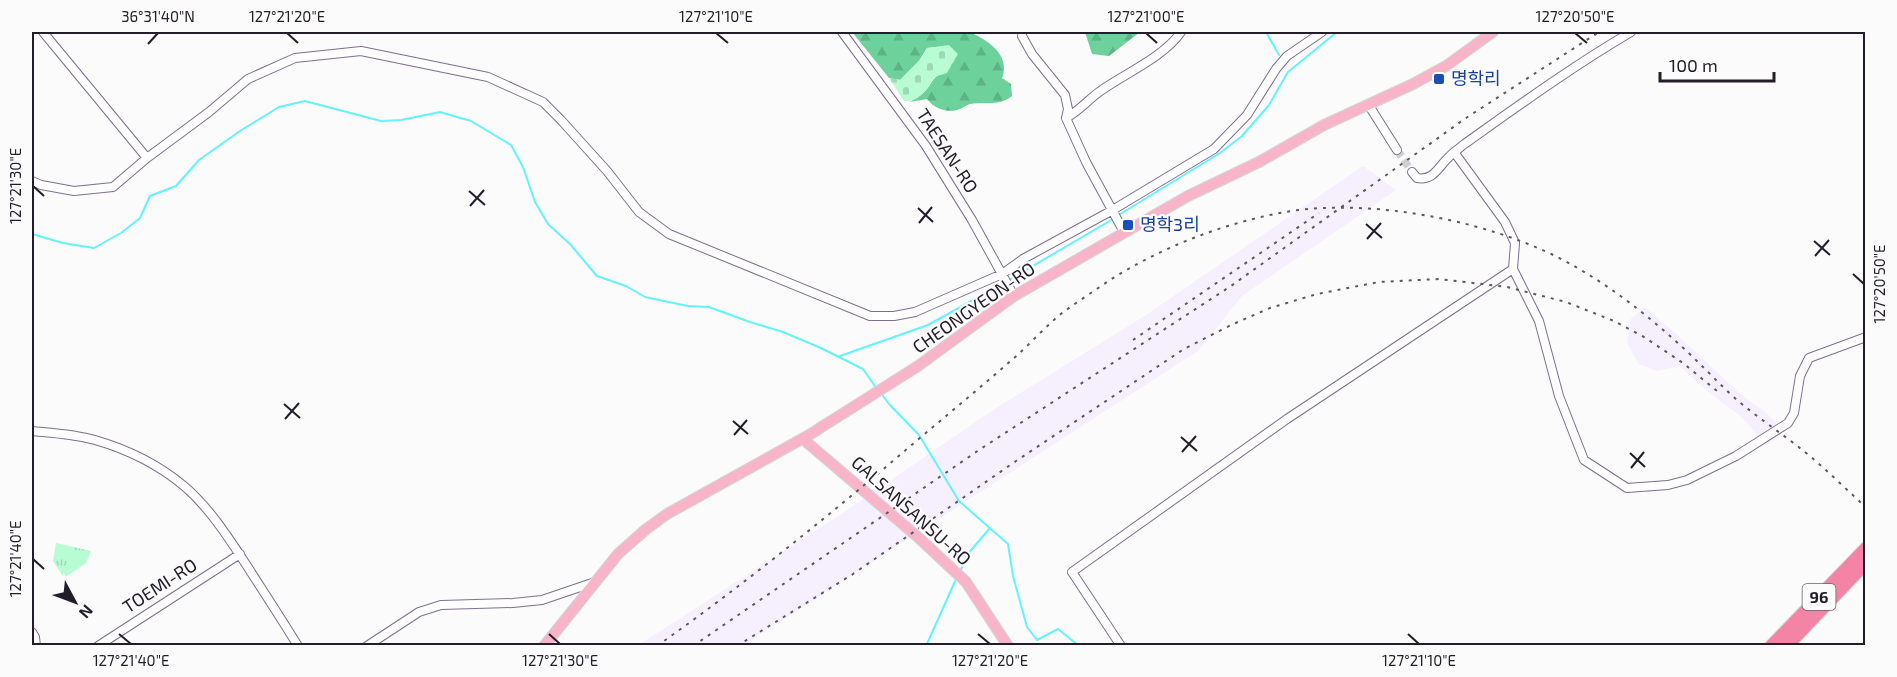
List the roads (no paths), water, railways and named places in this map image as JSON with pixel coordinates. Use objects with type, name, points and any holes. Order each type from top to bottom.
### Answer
[{"type":"highway","name":"96","points":[[1771,645],[1866,548]]},
{"type":"highway","name":"96","points":[[1787,645],[1866,563]]},
{"type":"main road","name":"CHEONGYEON-RO","points":[[544,645],[618,554],[667,514],[806,437],[918,366],[1012,293],[1188,196],[1259,162],[1324,125],[1413,84],[1446,66],[1493,32]]},
{"type":"main road","name":"GALSANSANSU-RO","points":[[806,437],[960,576],[1008,645]]},
{"type":"street","points":[[43,32],[147,158]]},
{"type":"street","name":"TAESAN-RO","points":[[842,32],[926,146],[1012,293]]},
{"type":"street","points":[[1066,118],[1121,77],[1149,61],[1181,32]]},
{"type":"street","points":[[32,181],[41,185],[74,190],[113,187],[248,79],[295,58],[362,51],[488,77],[543,102],[607,171],[639,212],[669,234],[870,316],[894,316],[915,312],[1002,274],[1023,259],[1112,211],[1214,149],[1247,115],[1276,69],[1287,56],[1322,32]]},
{"type":"street","points":[[1412,172],[1417,178],[1430,177],[1454,152],[1561,76],[1631,32]]},
{"type":"street","points":[[1023,36],[1032,54],[1065,95],[1068,109],[1066,118],[1124,232]]},
{"type":"street","points":[[1368,104],[1397,150]]},
{"type":"street","points":[[1454,152],[1505,222],[1515,243],[1513,269],[1539,321],[1559,396],[1584,460],[1627,488],[1668,485],[1687,480],[1736,456],[1788,423],[1794,413],[1800,376],[1809,358],[1866,337]]},
{"type":"street","points":[[1121,645],[1072,572],[1287,419],[1513,269]]},
{"type":"street","points":[[32,431],[72,434],[127,451],[154,465],[183,485],[202,503],[240,554],[298,645]]},
{"type":"street","name":"TOEMI-RO","points":[[99,645],[240,554]]},
{"type":"street","points":[[367,645],[419,612],[441,605],[542,600],[596,581]]},
{"type":"street","points":[[32,632],[36,645]]},
{"type":"waterway","points":[[1266,32],[1279,55]]},
{"type":"waterway","points":[[1117,216],[1220,153],[1242,136],[1269,105],[1288,72],[1337,32]]},
{"type":"waterway","points":[[32,234],[63,243],[94,248],[121,233],[140,218],[150,196],[176,186],[199,160],[279,107],[305,101],[381,121],[401,120],[440,112],[471,121],[511,145],[523,167],[535,202],[548,224],[570,244],[597,276],[626,286],[645,297],[688,306],[709,307],[783,332],[863,369],[877,389]]},
{"type":"waterway","points":[[1009,280],[1113,219]]},
{"type":"waterway","points":[[840,356],[928,325],[1004,283]]},
{"type":"waterway","points":[[881,393],[919,435],[959,501],[1008,544],[1013,576],[1027,627],[1037,640],[1058,629],[1079,646]]},
{"type":"waterway","points":[[960,572],[967,555],[990,528]]},
{"type":"waterway","points":[[926,646],[957,577]]},
{"type":"tunnel","points":[[1397,150],[1412,172]]},
{"type":"railway","points":[[693,646],[979,450],[1231,286],[1466,118],[1599,32]]},
{"type":"railway","points":[[657,646],[756,573],[820,522],[989,380],[1062,313],[1110,280],[1172,247],[1239,223],[1285,212],[1320,208],[1395,211],[1472,226],[1543,250],[1588,274],[1642,312],[1737,400],[1824,468],[1866,507]]},
{"type":"railway","points":[[1133,340],[1319,213]]},
{"type":"railway","points":[[737,646],[853,574],[1016,461],[1184,349],[1270,308],[1317,294],[1379,282],[1439,279],[1507,287],[1566,302],[1614,321],[1644,337],[1683,363],[1717,391]]},
{"type":"place","name":"명학리","points":[[1439,79]]},
{"type":"place","name":"명학3리","points":[[1128,225]]}]
